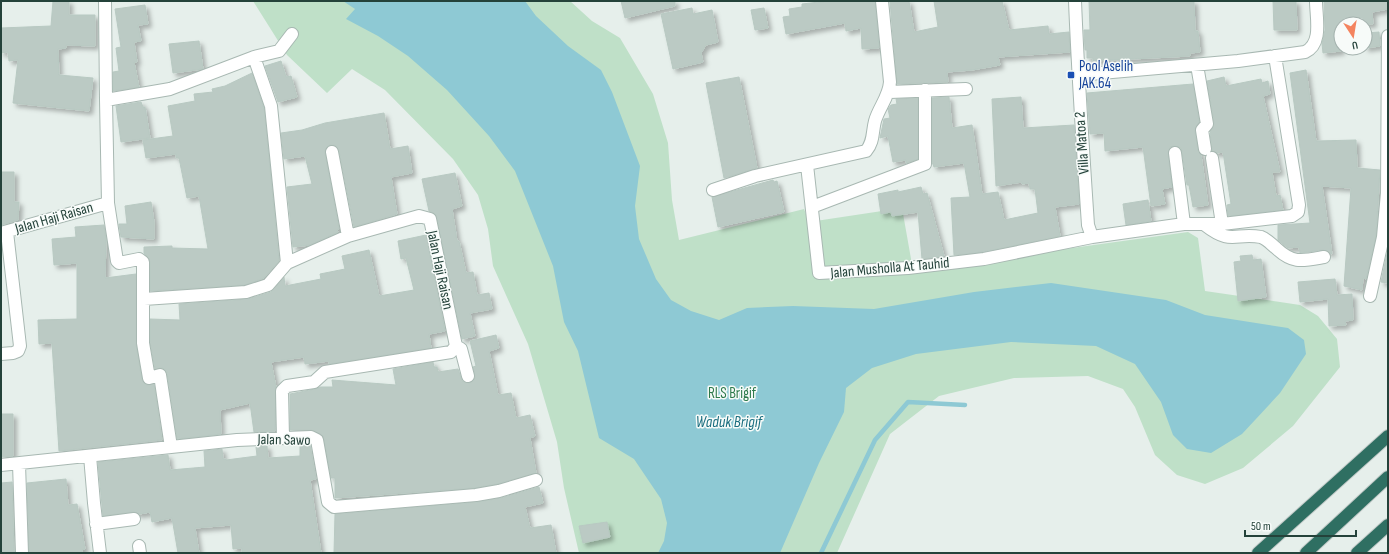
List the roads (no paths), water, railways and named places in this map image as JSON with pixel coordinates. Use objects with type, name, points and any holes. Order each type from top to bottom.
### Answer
[{"type":"highway","points":[[1258,553],[1388,436]]},
{"type":"highway","points":[[1306,553],[1388,478]]},
{"type":"highway","points":[[1357,553],[1388,525]]},
{"type":"street","name":"Jalan Haji Raisan","points":[[105,1],[108,203],[117,261],[119,263],[139,259],[143,262],[143,343],[149,378],[160,375],[171,447]]},
{"type":"street","points":[[713,190],[754,176],[866,151],[871,145],[876,119],[890,92],[882,1]]},
{"type":"street","name":"Villa Matoa 2","points":[[1075,1],[1078,75],[1088,225],[1092,237]]},
{"type":"street","points":[[1078,75],[1197,65],[1305,52],[1314,47],[1317,39],[1316,1]]},
{"type":"street","points":[[106,100],[170,89],[254,57],[279,51],[292,34]]},
{"type":"street","points":[[1370,296],[1383,237],[1387,193],[1388,36]]},
{"type":"street","points":[[1092,237],[1184,224],[1222,224],[1292,216],[1298,212],[1299,205],[1275,56]]},
{"type":"street","points":[[254,57],[271,106],[287,263]]},
{"type":"street","points":[[1197,65],[1207,124],[1202,130],[1222,224]]},
{"type":"street","points":[[890,92],[966,89]]},
{"type":"street","points":[[812,207],[925,164],[926,90]]},
{"type":"street","points":[[332,152],[348,236]]},
{"type":"street","points":[[1175,153],[1184,224]]},
{"type":"street","name":"Jalan Musholla At Tauhid","points":[[807,165],[819,273],[908,268],[984,259],[1092,237]]},
{"type":"street","name":"Jalan Haji Raisan","points":[[4,232],[108,203]]},
{"type":"street","name":"Jalan Haji Raisan","points":[[144,299],[246,292],[268,285],[287,263],[348,236],[419,216],[430,219],[456,346]]},
{"type":"street","points":[[1205,225],[1216,234],[1223,236],[1234,238],[1262,238],[1291,260],[1301,261],[1324,257]]},
{"type":"street","points":[[1,354],[18,351],[20,346],[4,232]]},
{"type":"street","points":[[283,438],[282,391],[286,386],[314,382],[325,372],[451,352],[456,346],[461,349],[468,376]]},
{"type":"street","name":"Jalan Sawo","points":[[1,465],[237,440],[311,437],[317,440],[328,502],[334,507],[476,495],[499,491],[536,480]]},
{"type":"street","points":[[90,456],[100,553]]},
{"type":"street","points":[[19,464],[22,553]]},
{"type":"street","points":[[96,524],[134,519]]},
{"type":"water","name":"Waduk Brigif","points":[[343,1],[525,1],[536,16],[568,46],[601,70],[612,92],[640,166],[635,206],[639,239],[656,279],[671,300],[691,311],[719,320],[747,308],[793,306],[874,309],[974,292],[1051,283],[1166,300],[1205,315],[1288,328],[1304,340],[1306,354],[1280,393],[1242,434],[1211,453],[1187,449],[1173,435],[1161,402],[1135,364],[1096,346],[1011,342],[916,354],[872,368],[846,388],[844,412],[819,463],[780,553],[658,553],[664,541],[667,523],[661,499],[634,459],[599,438],[578,351],[564,322],[553,266],[515,171],[489,136],[447,90],[408,56],[378,36],[346,19],[355,9]]},
{"type":"waterway","points":[[821,553],[875,440],[908,402],[965,405]]},
{"type":"place","name":"Pool Aselih JAK.64","points":[[1071,75]]},
{"type":"park label","name":"RLS Brigif","points":[[732,393]]}]
